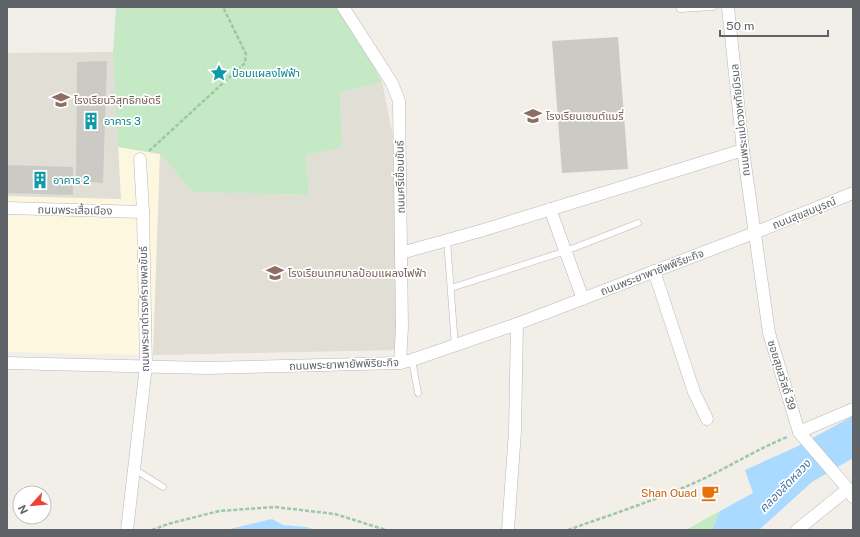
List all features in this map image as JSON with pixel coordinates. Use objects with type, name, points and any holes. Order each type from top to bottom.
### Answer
[{"type":"street","name":"ถนนศรีเขื่อนขันธ์","points":[[344,7],[392,82],[399,100],[402,327],[406,362]]},
{"type":"street","name":"ถนนพระแม่ดวงหทัยนิรมล","points":[[728,7],[743,150],[754,233]]},
{"type":"street","points":[[401,253],[743,150]]},
{"type":"street","name":"ถนนพระยาดำรงค์ราชพลขันธ์","points":[[127,530],[146,366],[143,212],[140,159]]},
{"type":"street","name":"ถนนสุขสมบูรณ์","points":[[754,233],[853,193]]},
{"type":"street","name":"ถนนพระเสื้อเมือง","points":[[7,208],[143,212]]},
{"type":"street","points":[[550,209],[583,299]]},
{"type":"street","name":"ถนนพระยาพายัพพิริยะกิจ","points":[[7,363],[206,368],[406,362],[517,324],[754,233]]},
{"type":"street","name":"ซอยสุขสวัสดิ์ 39","points":[[754,233],[769,333],[801,435],[850,493]]},
{"type":"street","points":[[654,271],[694,392],[707,419]]},
{"type":"street","points":[[508,530],[515,431],[517,324]]},
{"type":"street","points":[[801,435],[853,409]]},
{"type":"street","points":[[797,530],[850,493]]},
{"type":"lane","points":[[680,9],[713,7]]},
{"type":"lane","points":[[451,288],[566,251],[638,223]]},
{"type":"lane","points":[[447,240],[455,346]]},
{"type":"lane","points":[[406,362],[418,392]]},
{"type":"lane","points":[[134,469],[163,487]]},
{"type":"path","points":[[140,159],[245,63],[246,54],[223,7]]},
{"type":"path","points":[[568,530],[639,505],[694,483],[767,445],[801,435]]},
{"type":"path","points":[[152,530],[168,524],[219,511],[275,507],[335,514],[386,530]]},
{"type":"shaded area","name":"โรงเรียนวิสุทธิกษัตรี","points":[[113,52],[121,199],[7,196],[7,53]]},
{"type":"shaded area","name":"โรงเรียนเทศบาลป้อมแผลงไฟฟ้า","points":[[382,82],[393,136],[396,350],[153,355],[160,154],[193,192],[309,195],[306,155],[342,146],[340,92]]},
{"type":"shaded area","points":[[118,147],[160,154],[153,355],[7,352],[7,196],[120,199]]},
{"type":"green space","points":[[116,7],[339,7],[350,23],[382,82],[340,92],[342,147],[306,155],[309,195],[193,192],[160,154],[118,147],[113,53]]},
{"type":"green space","points":[[720,511],[712,530],[686,530]]},
{"type":"water","name":"คลองลัดหลวง","points":[[853,416],[853,458],[812,482],[759,530],[712,530],[720,511],[753,493],[745,470],[796,447]]},
{"type":"water","points":[[272,519],[283,525],[306,527],[316,530],[226,530]]},
{"type":"building","points":[[618,37],[628,169],[562,173],[552,41]]},
{"type":"building","name":"อาคาร 3","points":[[107,61],[103,183],[76,181],[77,62]]},
{"type":"building","name":"อาคาร 2","points":[[7,165],[73,167],[73,195],[7,193]]},
{"type":"place","name":"ป้อมแผลงไฟฟ้า","points":[[219,73]]},
{"type":"place","name":"โรงเรียนวิสุทธิกษัตรี","points":[[61,100]]},
{"type":"place","name":"โรงเรียนเซนต์แมรี่","points":[[533,116]]},
{"type":"place","name":"อาคาร 3","points":[[91,121]]},
{"type":"place","name":"อาคาร 2","points":[[40,180]]},
{"type":"place","name":"โรงเรียนเทศบาลป้อมแผลงไฟฟ้า","points":[[275,273]]},
{"type":"place","name":"Shan Ouad","points":[[710,493]]}]
